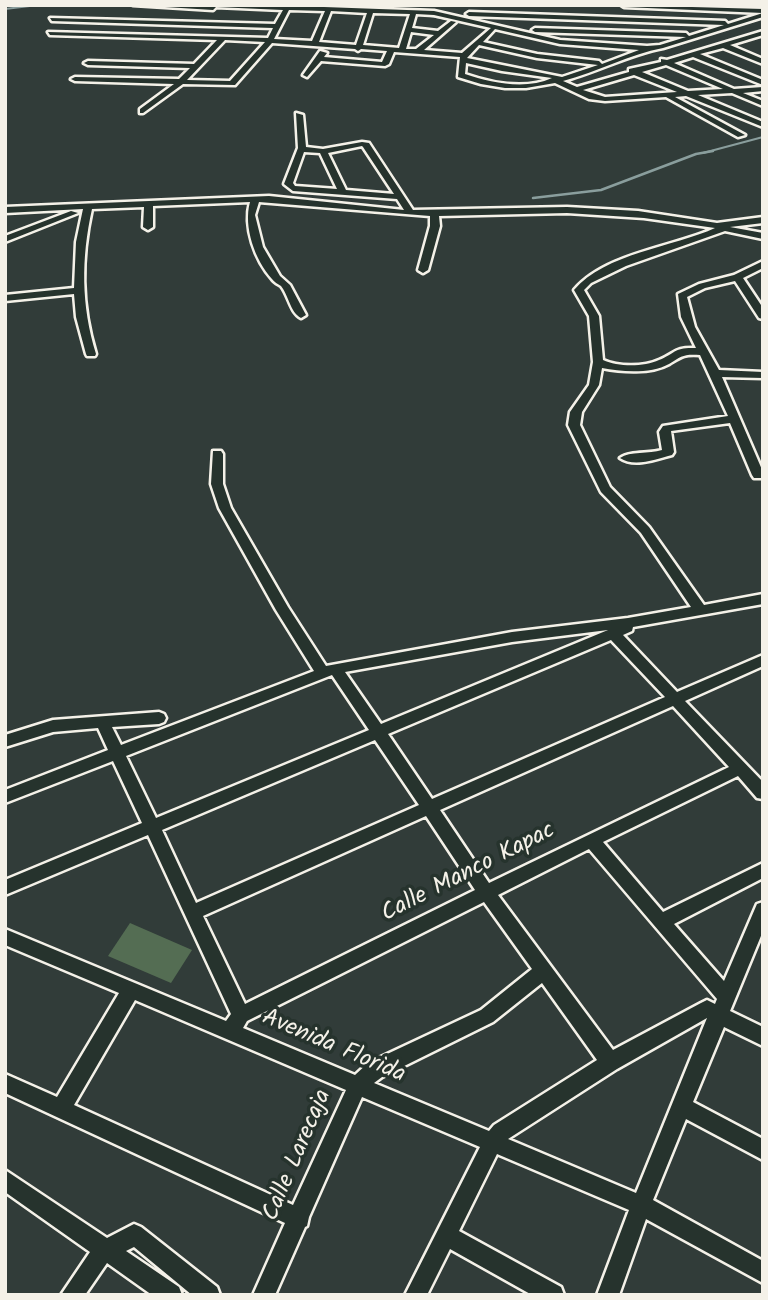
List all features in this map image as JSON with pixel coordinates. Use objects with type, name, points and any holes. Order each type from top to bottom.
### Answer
[{"type":"street","points":[[136,5],[404,10],[440,14],[630,20],[732,27],[763,43]]},
{"type":"street","points":[[206,5],[370,13],[404,10],[413,15],[574,47],[645,52],[677,47],[763,15]]},
{"type":"street","points":[[513,30],[516,5]]},
{"type":"street","points":[[635,47],[626,5],[754,10]]},
{"type":"street","points":[[747,5],[763,15]]},
{"type":"street","points":[[156,36],[175,6]]},
{"type":"street","points":[[75,79],[232,83],[269,42],[288,8]]},
{"type":"street","points":[[314,45],[328,11]]},
{"type":"street","points":[[358,49],[370,13]]},
{"type":"street","points":[[440,14],[497,30],[696,36]]},
{"type":"street","points":[[402,51],[413,15]]},
{"type":"street","points":[[52,19],[278,26]]},
{"type":"street","points":[[417,51],[453,22]]},
{"type":"street","points":[[497,30],[477,43],[464,57],[461,75],[493,85],[528,88],[732,27]]},
{"type":"street","points":[[408,30],[439,33]]},
{"type":"street","points":[[513,30],[570,43],[635,47],[763,104]]},
{"type":"street","points":[[50,33],[223,38],[417,51],[464,57],[528,73],[564,77]]},
{"type":"street","points":[[576,90],[763,33]]},
{"type":"street","points":[[144,111],[182,81],[223,38]]},
{"type":"street","points":[[477,43],[551,58],[607,64]]},
{"type":"street","points":[[307,75],[328,46]]},
{"type":"street","points":[[725,46],[763,62]]},
{"type":"street","points":[[528,73],[574,47]]},
{"type":"street","points":[[677,47],[763,83]]},
{"type":"street","points":[[319,60],[385,64],[391,51]]},
{"type":"street","points":[[643,97],[593,72],[645,52]]},
{"type":"street","points":[[88,63],[196,66]]},
{"type":"street","points":[[618,64],[763,125]]},
{"type":"street","points":[[554,80],[597,99],[763,89]]},
{"type":"street","points":[[668,96],[741,135]]},
{"type":"street","points":[[299,115],[302,149],[289,186],[400,197]]},
{"type":"street","points":[[302,149],[323,151],[364,145],[410,212]]},
{"type":"street","points":[[323,151],[343,192]]},
{"type":"street","points":[[256,199],[251,215],[258,247],[276,278],[285,285],[301,315]]},
{"type":"street","points":[[5,211],[256,199],[434,214],[567,210],[646,215],[763,236]]},
{"type":"street","points":[[148,228],[149,203]]},
{"type":"street","points":[[5,239],[87,209]]},
{"type":"street","points":[[87,209],[78,258],[78,291],[91,354]]},
{"type":"street","points":[[5,216],[74,213]]},
{"type":"street","points":[[424,270],[435,226],[434,214]]},
{"type":"street","points":[[700,609],[645,530],[605,489],[574,425],[576,412],[594,385],[598,362],[594,316],[579,290],[582,285],[635,257],[720,227],[763,220]]},
{"type":"street","points":[[758,475],[715,373],[689,324],[682,296],[693,289],[737,277],[763,264]]},
{"type":"street","points":[[737,277],[763,316]]},
{"type":"street","points":[[5,298],[78,291]]},
{"type":"street","points":[[598,362],[615,367],[646,366],[659,364],[686,351],[704,352]]},
{"type":"street","points":[[715,373],[763,374]]},
{"type":"street","points":[[626,458],[649,458],[668,452],[665,432],[667,428],[734,419]]},
{"type":"street","points":[[218,454],[217,484],[225,508],[283,610],[379,734],[487,893],[610,1062]]},
{"type":"street","points":[[5,797],[329,670],[512,637],[628,624],[700,609],[763,600]]},
{"type":"street","points":[[5,888],[379,734],[614,634],[627,628],[628,624]]},
{"type":"street","points":[[614,634],[763,793]]},
{"type":"street","points":[[191,913],[762,661]]},
{"type":"street","points":[[5,741],[53,726],[159,718]]},
{"type":"street","points":[[103,723],[241,1015]]},
{"type":"street","name":"Calle Manco Kapac","points":[[230,1031],[241,1015],[739,769]]},
{"type":"street","points":[[591,840],[660,922],[723,1007],[763,1037]]},
{"type":"street","points":[[660,922],[763,870]]},
{"type":"street","points":[[608,1295],[641,1205],[723,1007],[756,942],[763,909]]},
{"type":"street","name":"Avenida Florida","points":[[5,937],[641,1205],[763,1273]]},
{"type":"street","name":"Calle Larecaja","points":[[264,1295],[300,1219],[356,1086],[375,1070],[487,1016],[544,971]]},
{"type":"street","points":[[62,1108],[130,991]]},
{"type":"street","points":[[416,1295],[493,1141],[501,1132],[610,1062],[707,1009],[723,1007]]},
{"type":"street","points":[[5,1083],[300,1219]]},
{"type":"street","points":[[683,1107],[763,1150]]},
{"type":"street","points":[[5,1180],[171,1295]]},
{"type":"street","points":[[72,1295],[104,1250],[134,1234],[209,1295]]},
{"type":"street","points":[[445,1234],[553,1295]]},
{"type":"green space","points":[[130,923],[192,950],[171,983],[108,956]]},
{"type":"waterway","points":[[5,9],[38,5]]},
{"type":"waterway","points":[[419,14],[480,25]]},
{"type":"waterway","points":[[651,51],[763,18]]},
{"type":"waterway","points":[[505,31],[547,41]]},
{"type":"waterway","points":[[572,45],[620,49]]},
{"type":"waterway","points":[[706,152],[763,137]]},
{"type":"waterway","points":[[706,152],[713,151]]},
{"type":"waterway","points":[[533,198],[601,190],[706,152]]}]
